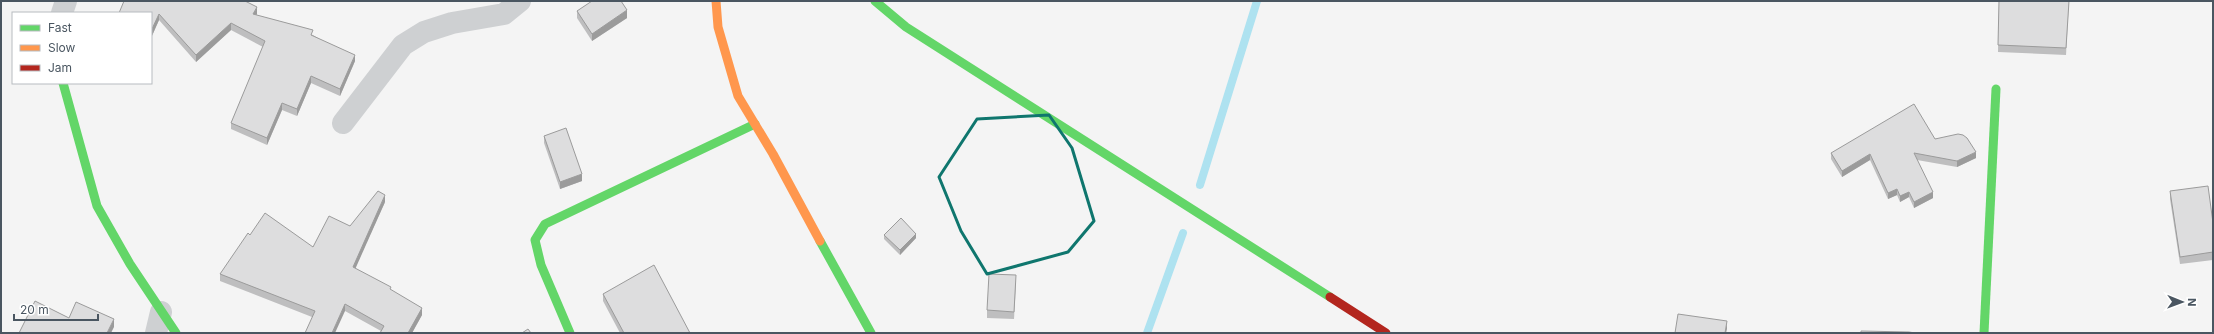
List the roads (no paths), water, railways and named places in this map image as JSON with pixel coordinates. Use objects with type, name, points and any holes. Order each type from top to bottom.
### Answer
[{"type":"street","points":[[62,12],[66,1]]},
{"type":"street","points":[[343,123],[403,46],[424,32],[452,23],[504,14],[520,1]]},
{"type":"street","points":[[716,1],[718,27],[738,96],[871,333]]},
{"type":"street","points":[[875,1],[906,27],[1386,333]]},
{"type":"street","points":[[63,84],[97,206],[130,264],[176,333]]},
{"type":"street","points":[[1984,333],[1996,89]]},
{"type":"street","points":[[570,333],[541,265],[535,240],[545,224],[755,124]]},
{"type":"street","points":[[156,333],[161,312]]},
{"type":"waterway","points":[[1200,185],[1257,1]]},
{"type":"waterway","points":[[1147,333],[1183,233]]}]
